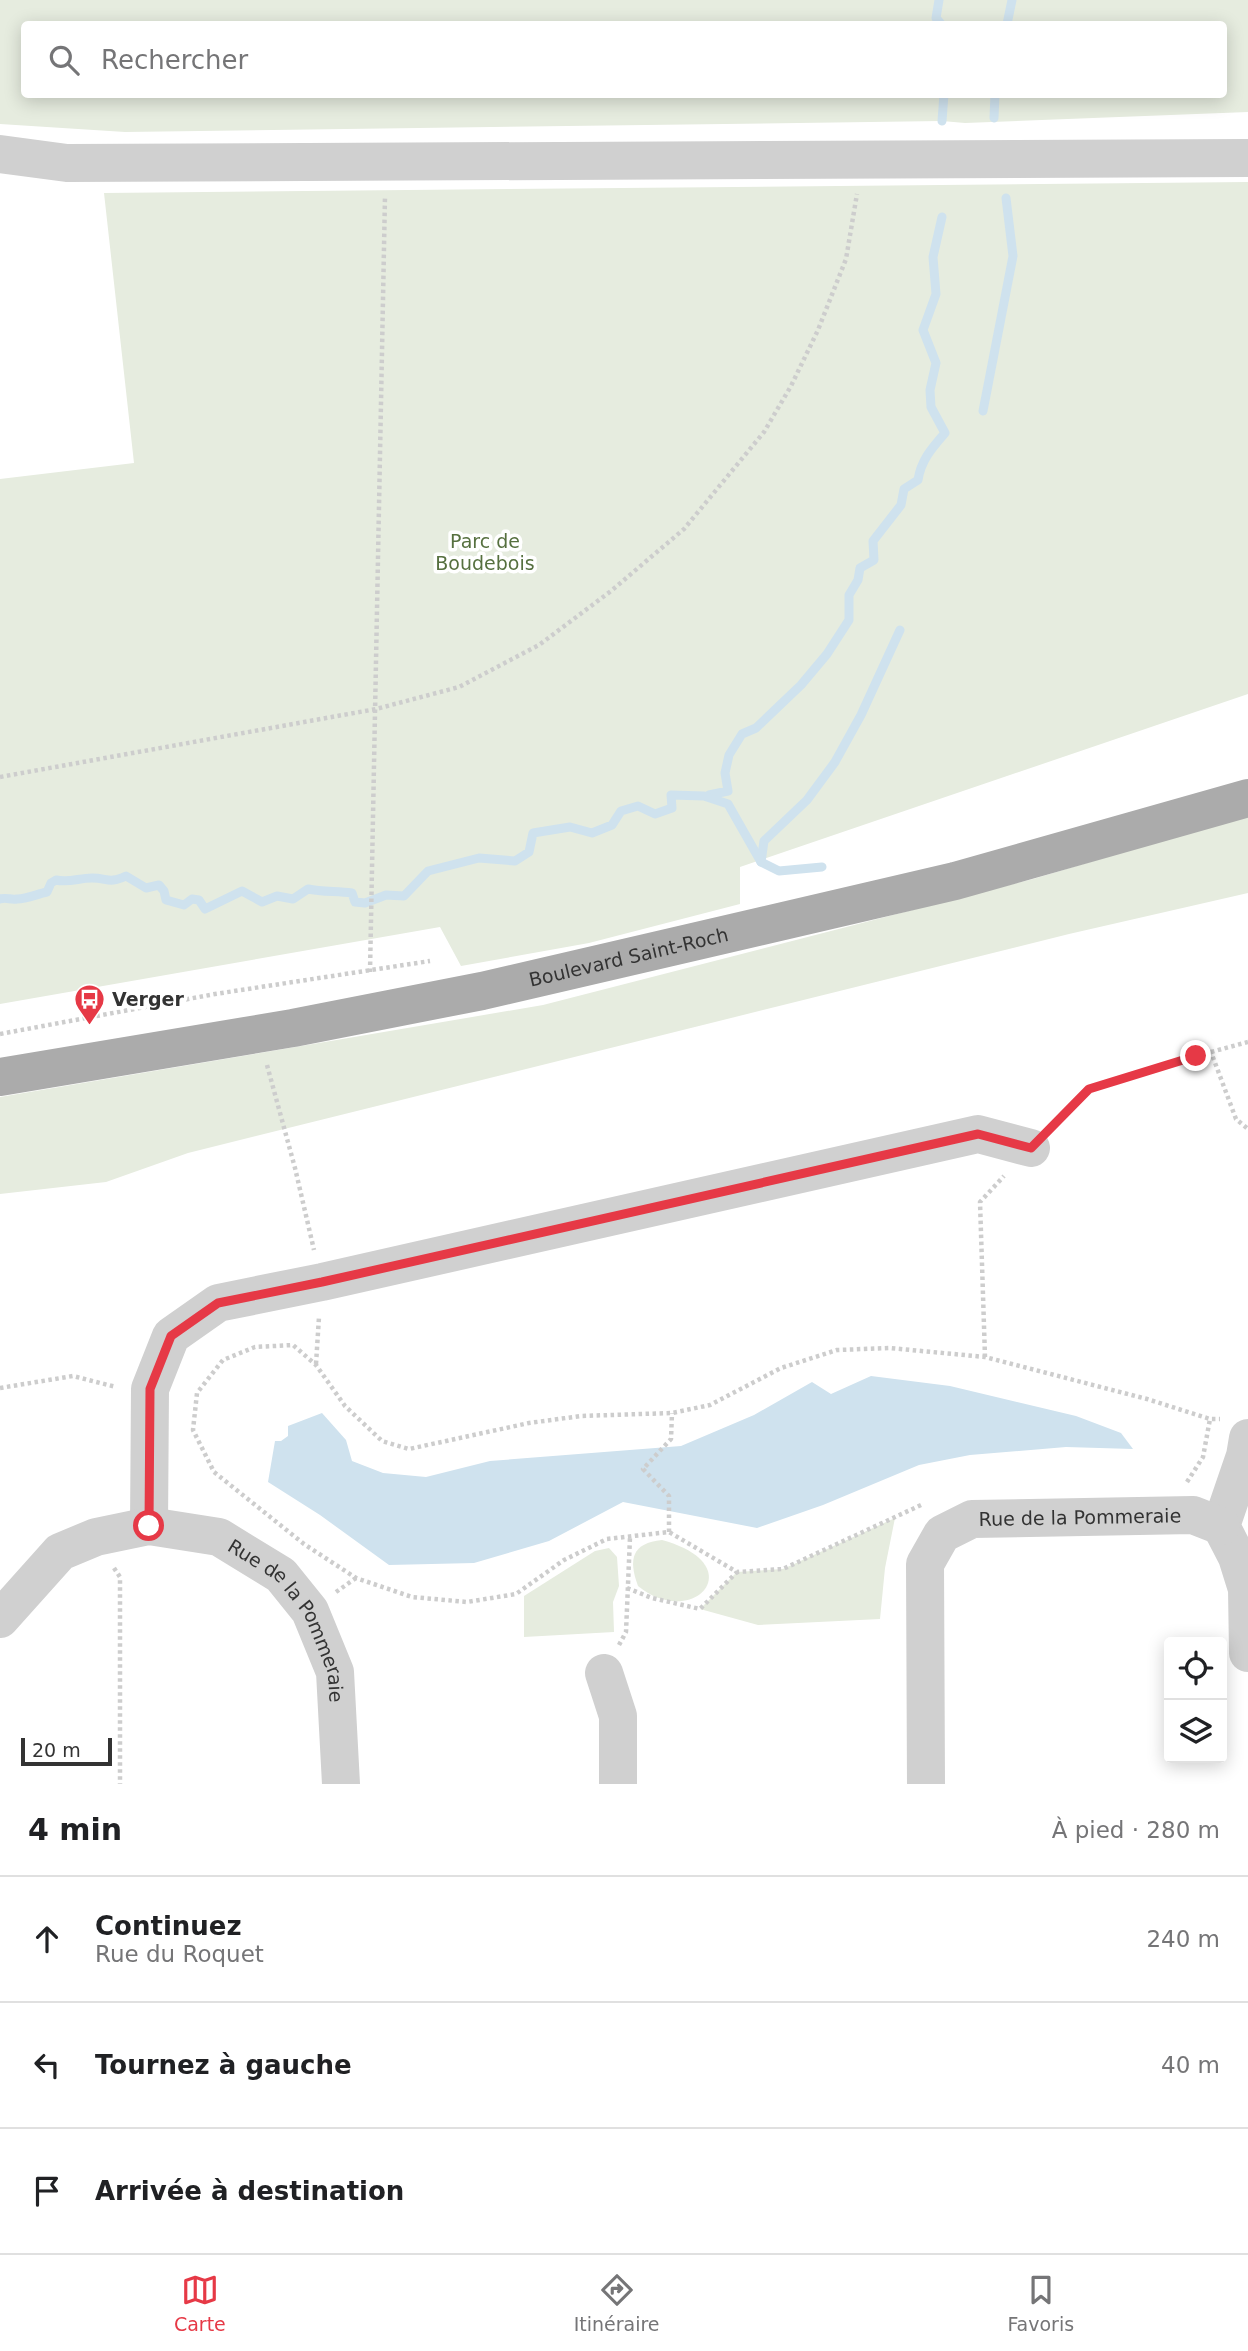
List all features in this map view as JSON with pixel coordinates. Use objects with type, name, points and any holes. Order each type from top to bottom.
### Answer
[{"type":"main road","name":"Boulevard Saint-Roch","points":[[0,1077],[293,1028],[482,991],[955,881],[1248,798]]},
{"type":"street","points":[[0,154],[66,163],[1248,158]]},
{"type":"street","points":[[0,1617],[60,1552],[96,1537],[149,1526],[150,1389],[171,1336],[218,1303],[978,1134],[1031,1148]]},
{"type":"street","points":[[1248,1438],[1245,1456],[1221,1526],[1237,1557],[1247,1589],[1248,1653]]},
{"type":"street","name":"Rue de la Pommeraie","points":[[926,1784],[925,1564],[942,1534],[972,1519],[1193,1515],[1221,1526]]},
{"type":"street","name":"Rue de la Pommeraie","points":[[149,1526],[219,1537],[281,1575],[310,1611],[335,1672],[341,1784]]},
{"type":"street","points":[[604,1674],[618,1716],[618,1784]]},
{"type":"path","points":[[0,777],[376,709],[459,687],[539,645],[611,591],[684,529],[764,432],[791,386],[818,330],[846,259],[863,158]]},
{"type":"path","points":[[370,972],[385,160]]},
{"type":"path","points":[[0,1034],[215,994],[430,961]]},
{"type":"path","points":[[215,994],[217,1006]]},
{"type":"path","points":[[985,1357],[980,1202],[1089,1089],[1248,1042]]},
{"type":"path","points":[[1211,1052],[1236,1119],[1248,1129]]},
{"type":"path","points":[[266,1066],[295,1168],[322,1282],[316,1365]]},
{"type":"path","points":[[672,1413],[671,1439],[643,1469],[669,1496],[669,1532],[607,1539],[564,1560],[516,1594],[467,1602],[412,1597],[355,1578],[304,1544],[214,1472],[193,1430],[197,1393],[223,1360],[255,1347],[293,1345],[316,1365],[345,1406],[382,1441],[409,1449],[529,1423],[581,1416],[672,1413],[710,1405],[782,1368],[837,1350],[890,1348],[985,1357],[1147,1399],[1210,1419],[1203,1457],[1186,1484]]},
{"type":"path","points":[[0,1388],[73,1376],[116,1387],[197,1393]]},
{"type":"path","points":[[96,1537],[120,1577],[120,1784]]},
{"type":"path","points":[[604,1674],[626,1632],[630,1538]]},
{"type":"path","points":[[627,1588],[652,1598],[700,1609],[737,1572]]},
{"type":"green space","points":[[0,0],[1248,0],[1248,112],[965,123],[942,121],[125,132],[0,124]]},
{"type":"green space","name":"Parc de Boudebois","points":[[1248,182],[1248,694],[740,867],[740,904],[589,943],[461,966],[440,927],[0,1004],[0,479],[134,463],[104,193]]},
{"type":"green space","points":[[1248,815],[1248,893],[1069,934],[188,1153],[106,1182],[0,1194],[0,1097],[543,1005],[1033,879]]},
{"type":"green space","points":[[895,1518],[885,1568],[880,1619],[758,1625],[700,1609],[737,1572],[783,1569]]},
{"type":"green space","points":[[662,1540],[689,1551],[704,1564],[709,1577],[705,1589],[694,1598],[678,1601],[659,1598],[638,1586],[633,1568],[635,1554],[644,1545]]},
{"type":"green space","points":[[609,1548],[617,1557],[619,1586],[613,1602],[614,1632],[524,1637],[524,1596],[595,1551]]},
{"type":"water","points":[[871,1376],[950,1386],[1076,1416],[1121,1433],[1133,1449],[1066,1447],[970,1455],[919,1465],[823,1505],[757,1528],[623,1502],[549,1541],[474,1563],[389,1565],[320,1515],[268,1482],[275,1441],[281,1441],[288,1436],[288,1426],[322,1413],[346,1440],[352,1461],[383,1473],[426,1477],[490,1461],[681,1446],[754,1415],[812,1382],[831,1394]]},
{"type":"waterway","points":[[938,21],[936,18],[939,0]]},
{"type":"waterway","points":[[1008,21],[1012,0]]},
{"type":"waterway","points":[[942,121],[944,98]]},
{"type":"waterway","points":[[994,118],[995,98]]},
{"type":"waterway","points":[[983,411],[1013,256],[1006,198]]},
{"type":"waterway","points":[[709,795],[728,791],[725,773],[729,755],[742,734],[756,728],[801,685],[827,654],[849,620],[849,595],[858,580],[860,568],[874,560],[873,541],[901,505],[904,489],[918,480],[924,460],[945,433],[931,407],[930,390],[936,363],[923,330],[936,294],[933,257],[942,217]]},
{"type":"waterway","points":[[761,862],[764,841],[807,800],[835,762],[861,715],[900,630]]},
{"type":"waterway","points":[[0,899],[21,899],[47,892],[51,883],[56,880],[112,880],[126,876],[146,888],[159,885],[166,900],[184,905],[192,899],[199,900],[205,909],[242,891],[262,902],[277,896],[293,899],[308,889],[352,893],[355,902],[365,903],[386,895],[404,896],[428,871],[479,858],[515,861],[529,852],[533,833],[570,827],[592,833],[612,825],[621,811],[638,806],[655,814],[672,808],[671,795],[704,796],[728,804],[761,862],[779,871],[822,867]]},
{"type":"place","name":"Verger","points":[[89,1026]]},
{"type":"route","points":[[149,1526],[150,1389],[171,1336],[218,1303],[978,1134],[1031,1148],[1089,1089],[1196,1056]]}]
